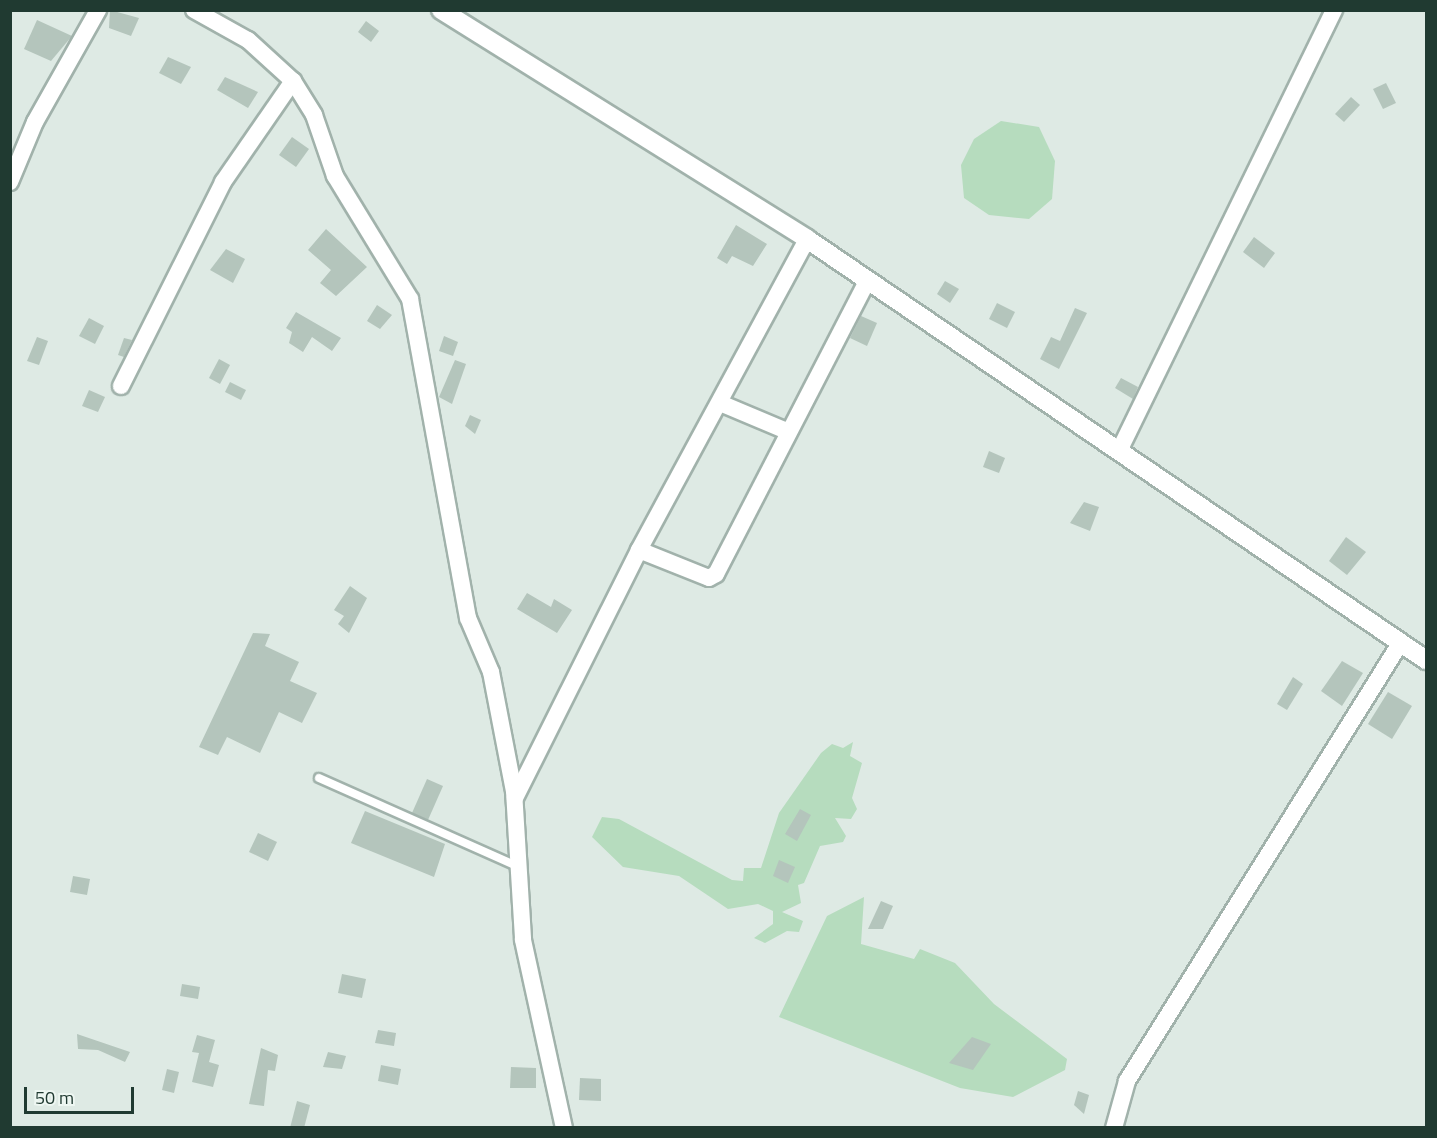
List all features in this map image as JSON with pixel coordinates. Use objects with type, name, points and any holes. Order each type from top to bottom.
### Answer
[{"type":"street","points":[[10,182],[35,122],[98,10]]},
{"type":"street","points":[[194,10],[248,40],[293,81],[314,116],[334,176],[410,299],[468,618],[491,672],[514,798],[523,940],[564,1128]]},
{"type":"street","points":[[441,10],[807,239],[1426,660]]},
{"type":"street","points":[[1119,451],[1334,10]]},
{"type":"street","points":[[121,386],[223,182],[293,81]]},
{"type":"street","points":[[514,798],[639,550],[807,239]]},
{"type":"street","points":[[639,550],[714,576],[787,431],[868,280]]},
{"type":"street","points":[[720,403],[787,431]]},
{"type":"street","points":[[1114,1128],[1127,1080],[1401,642]]},
{"type":"lane","points":[[320,778],[520,867]]},
{"type":"green space","points":[[1001,121],[1039,127],[1055,161],[1052,199],[1029,219],[989,215],[964,198],[961,165],[974,139]]},
{"type":"green space","points":[[853,742],[850,756],[862,763],[852,798],[857,809],[851,819],[835,818],[846,836],[843,842],[820,846],[804,883],[798,885],[801,903],[782,912],[803,921],[799,932],[787,931],[765,943],[754,938],[773,924],[773,911],[758,904],[728,909],[679,876],[623,867],[592,837],[602,817],[619,819],[732,880],[743,881],[744,868],[761,868],[779,813],[821,753],[832,744],[843,748]]},
{"type":"green space","points":[[864,897],[861,944],[914,959],[920,949],[955,963],[994,1004],[1067,1059],[1065,1070],[1013,1097],[960,1088],[779,1017],[827,916]]},
{"type":"building","points":[[110,10],[139,18],[131,36],[109,28]]},
{"type":"building","points":[[37,20],[72,36],[51,61],[24,49]]},
{"type":"building","points":[[366,21],[379,31],[371,42],[358,32]]},
{"type":"building","points":[[168,57],[191,67],[181,84],[159,73]]},
{"type":"building","points":[[225,77],[258,92],[248,108],[217,90]]},
{"type":"building","points":[[1386,83],[1396,103],[1383,109],[1373,89]]},
{"type":"building","points":[[1351,97],[1360,105],[1344,122],[1335,114]]},
{"type":"building","points":[[292,137],[309,149],[296,167],[279,155]]},
{"type":"building","points":[[736,225],[767,244],[753,266],[732,256],[727,264],[717,258]]},
{"type":"building","points":[[326,229],[367,267],[336,296],[320,283],[331,270],[308,250]]},
{"type":"building","points":[[1254,237],[1275,253],[1264,268],[1243,252]]},
{"type":"building","points":[[226,249],[245,259],[233,283],[210,270]]},
{"type":"building","points":[[945,281],[959,289],[950,303],[937,294]]},
{"type":"building","points":[[997,303],[1015,312],[1007,328],[989,319]]},
{"type":"building","points":[[377,305],[392,315],[380,329],[367,321]]},
{"type":"building","points":[[1075,308],[1087,313],[1059,369],[1040,359],[1051,337],[1060,341]]},
{"type":"building","points":[[296,312],[341,338],[332,351],[312,337],[303,352],[289,343],[292,332],[286,328]]},
{"type":"building","points":[[861,316],[877,323],[867,346],[850,338]]},
{"type":"building","points":[[89,318],[104,326],[95,344],[79,336]]},
{"type":"building","points":[[444,336],[458,342],[453,356],[439,351]]},
{"type":"building","points":[[37,337],[48,341],[39,365],[27,361]]},
{"type":"building","points":[[124,338],[132,340],[124,357],[118,355]]},
{"type":"building","points":[[219,359],[230,365],[220,384],[209,378]]},
{"type":"building","points":[[455,360],[466,364],[452,404],[439,397]]},
{"type":"building","points":[[1121,378],[1138,387],[1133,399],[1115,388]]},
{"type":"building","points":[[230,382],[246,390],[241,400],[225,392]]},
{"type":"building","points":[[89,390],[105,397],[98,412],[82,406]]},
{"type":"building","points":[[470,415],[481,420],[475,434],[465,426]]},
{"type":"building","points":[[989,451],[1005,458],[999,473],[983,467]]},
{"type":"building","points":[[1084,502],[1099,507],[1090,531],[1070,523]]},
{"type":"building","points":[[1346,537],[1366,552],[1347,575],[1329,561]]},
{"type":"building","points":[[350,586],[367,598],[349,633],[338,624],[344,616],[334,610]]},
{"type":"building","points":[[527,593],[551,607],[554,599],[572,610],[557,633],[517,609]]},
{"type":"building","points":[[253,633],[270,634],[265,646],[299,662],[290,681],[317,693],[302,723],[279,712],[260,753],[227,737],[218,755],[199,747]]},
{"type":"building","points":[[1342,661],[1363,673],[1342,706],[1321,691]]},
{"type":"building","points":[[1293,677],[1303,684],[1287,710],[1277,704]]},
{"type":"building","points":[[1388,692],[1412,706],[1392,739],[1368,724]]},
{"type":"building","points":[[427,779],[443,786],[428,820],[412,813]]},
{"type":"building","points":[[800,809],[811,815],[797,841],[785,834]]},
{"type":"building","points":[[365,811],[445,844],[434,877],[351,843]]},
{"type":"building","points":[[258,833],[277,842],[268,861],[249,852]]},
{"type":"building","points":[[779,860],[795,867],[788,883],[773,876]]},
{"type":"building","points":[[73,876],[90,879],[87,895],[70,892]]},
{"type":"building","points":[[881,901],[893,906],[883,929],[868,929]]},
{"type":"building","points":[[342,974],[366,979],[362,998],[338,993]]},
{"type":"building","points":[[182,984],[200,987],[198,999],[180,996]]},
{"type":"building","points":[[378,1030],[396,1033],[394,1046],[375,1043]]},
{"type":"building","points":[[77,1034],[130,1052],[125,1062],[98,1050],[78,1049]]},
{"type":"building","points":[[197,1035],[215,1040],[209,1062],[219,1065],[213,1087],[192,1082],[199,1053],[192,1052]]},
{"type":"building","points":[[972,1037],[991,1044],[973,1070],[949,1063]]},
{"type":"building","points":[[261,1048],[278,1055],[275,1071],[268,1070],[264,1106],[249,1104]]},
{"type":"building","points":[[328,1052],[346,1056],[342,1069],[323,1067]]},
{"type":"building","points":[[381,1065],[401,1069],[398,1085],[378,1081]]},
{"type":"building","points":[[511,1067],[536,1068],[536,1088],[510,1088]]},
{"type":"building","points":[[167,1069],[179,1072],[174,1093],[162,1090]]},
{"type":"building","points":[[580,1078],[601,1079],[601,1101],[579,1100]]},
{"type":"building","points":[[1078,1091],[1089,1095],[1084,1114],[1074,1105]]},
{"type":"building","points":[[297,1101],[310,1105],[304,1128],[290,1128]]}]
